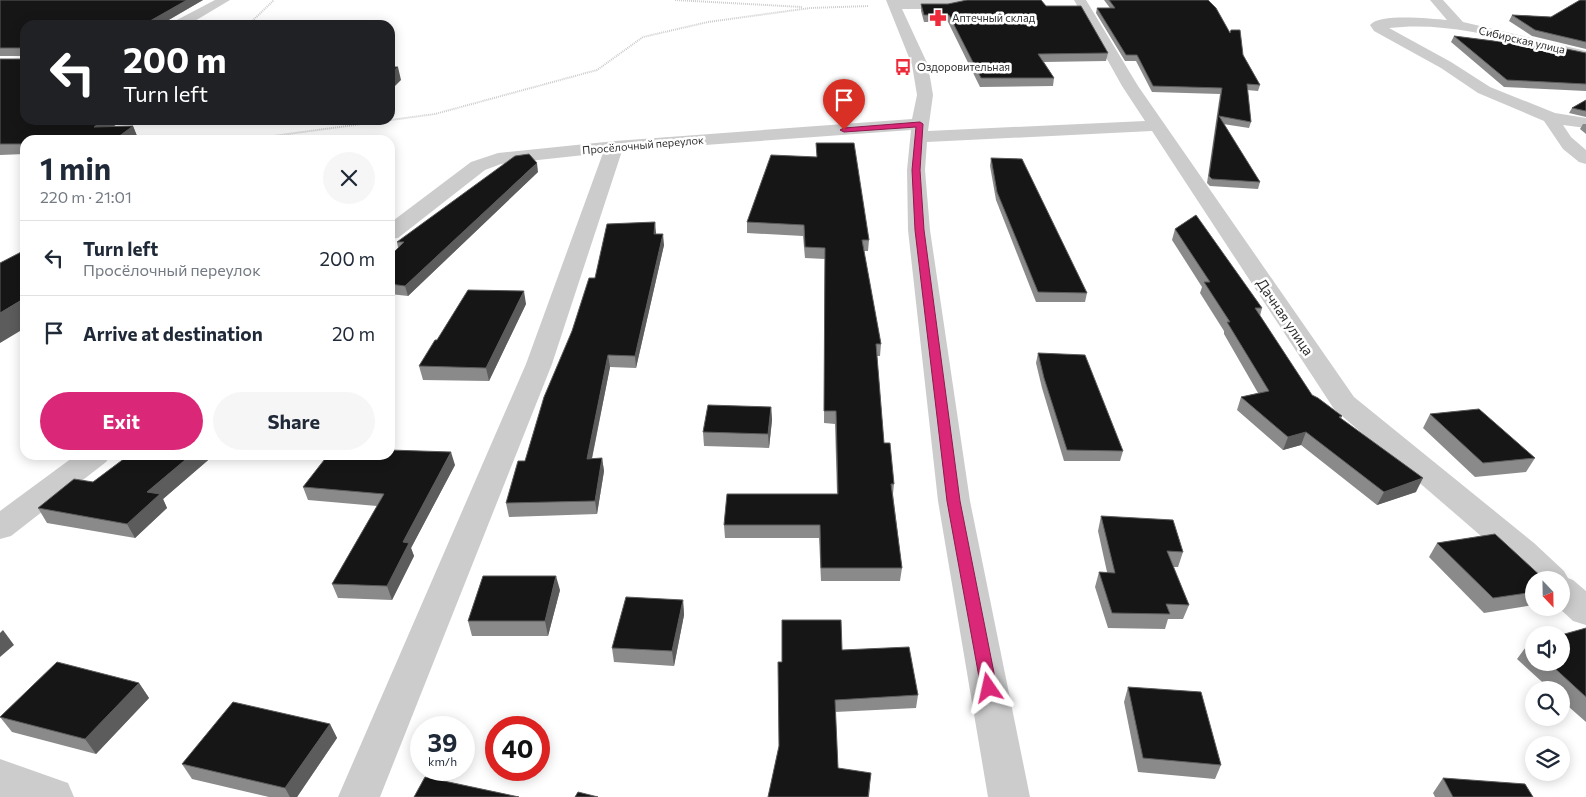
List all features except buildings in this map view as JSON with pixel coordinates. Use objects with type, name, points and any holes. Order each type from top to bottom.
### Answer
[{"type":"street","points":[[187,20],[224,0]]},
{"type":"street","points":[[975,0],[947,5],[894,3],[920,65],[925,95],[919,130],[916,170],[920,230],[954,501],[1009,797]]},
{"type":"street","name":"Дачная улица","points":[[1080,0],[1130,86],[1344,403],[1542,571]]},
{"type":"street","points":[[1436,0],[1458,25]]},
{"type":"street","name":"Сибирская улица","points":[[1550,118],[1484,90],[1446,65],[1379,28],[1377,25],[1404,22],[1458,25],[1586,55]]},
{"type":"street","points":[[1550,118],[1586,123]]},
{"type":"street","points":[[1550,118],[1559,135],[1573,150],[1586,158]]},
{"type":"street","name":"Просёлочный переулок","points":[[395,229],[478,166],[498,159],[615,146],[919,130],[1157,126]]},
{"type":"street","points":[[359,797],[539,364],[615,146]]},
{"type":"street","points":[[0,528],[89,460]]},
{"type":"street","points":[[1570,597],[1586,611]]},
{"type":"street","points":[[0,778],[53,797]]},
{"type":"path","points":[[253,20],[274,0]]},
{"type":"path","points":[[675,0],[810,8]]},
{"type":"path","points":[[395,119],[434,114],[597,70],[644,37],[708,22],[810,8],[894,3]]},
{"type":"path","points":[[281,135],[354,125]]},
{"type":"place","name":"Аптечный склад","points":[[938,18]]},
{"type":"place","name":"Оздоровительная","points":[[903,67]]},
{"type":"route","points":[[844,130],[920,124],[916,170],[920,230],[954,501],[989,688]]}]
